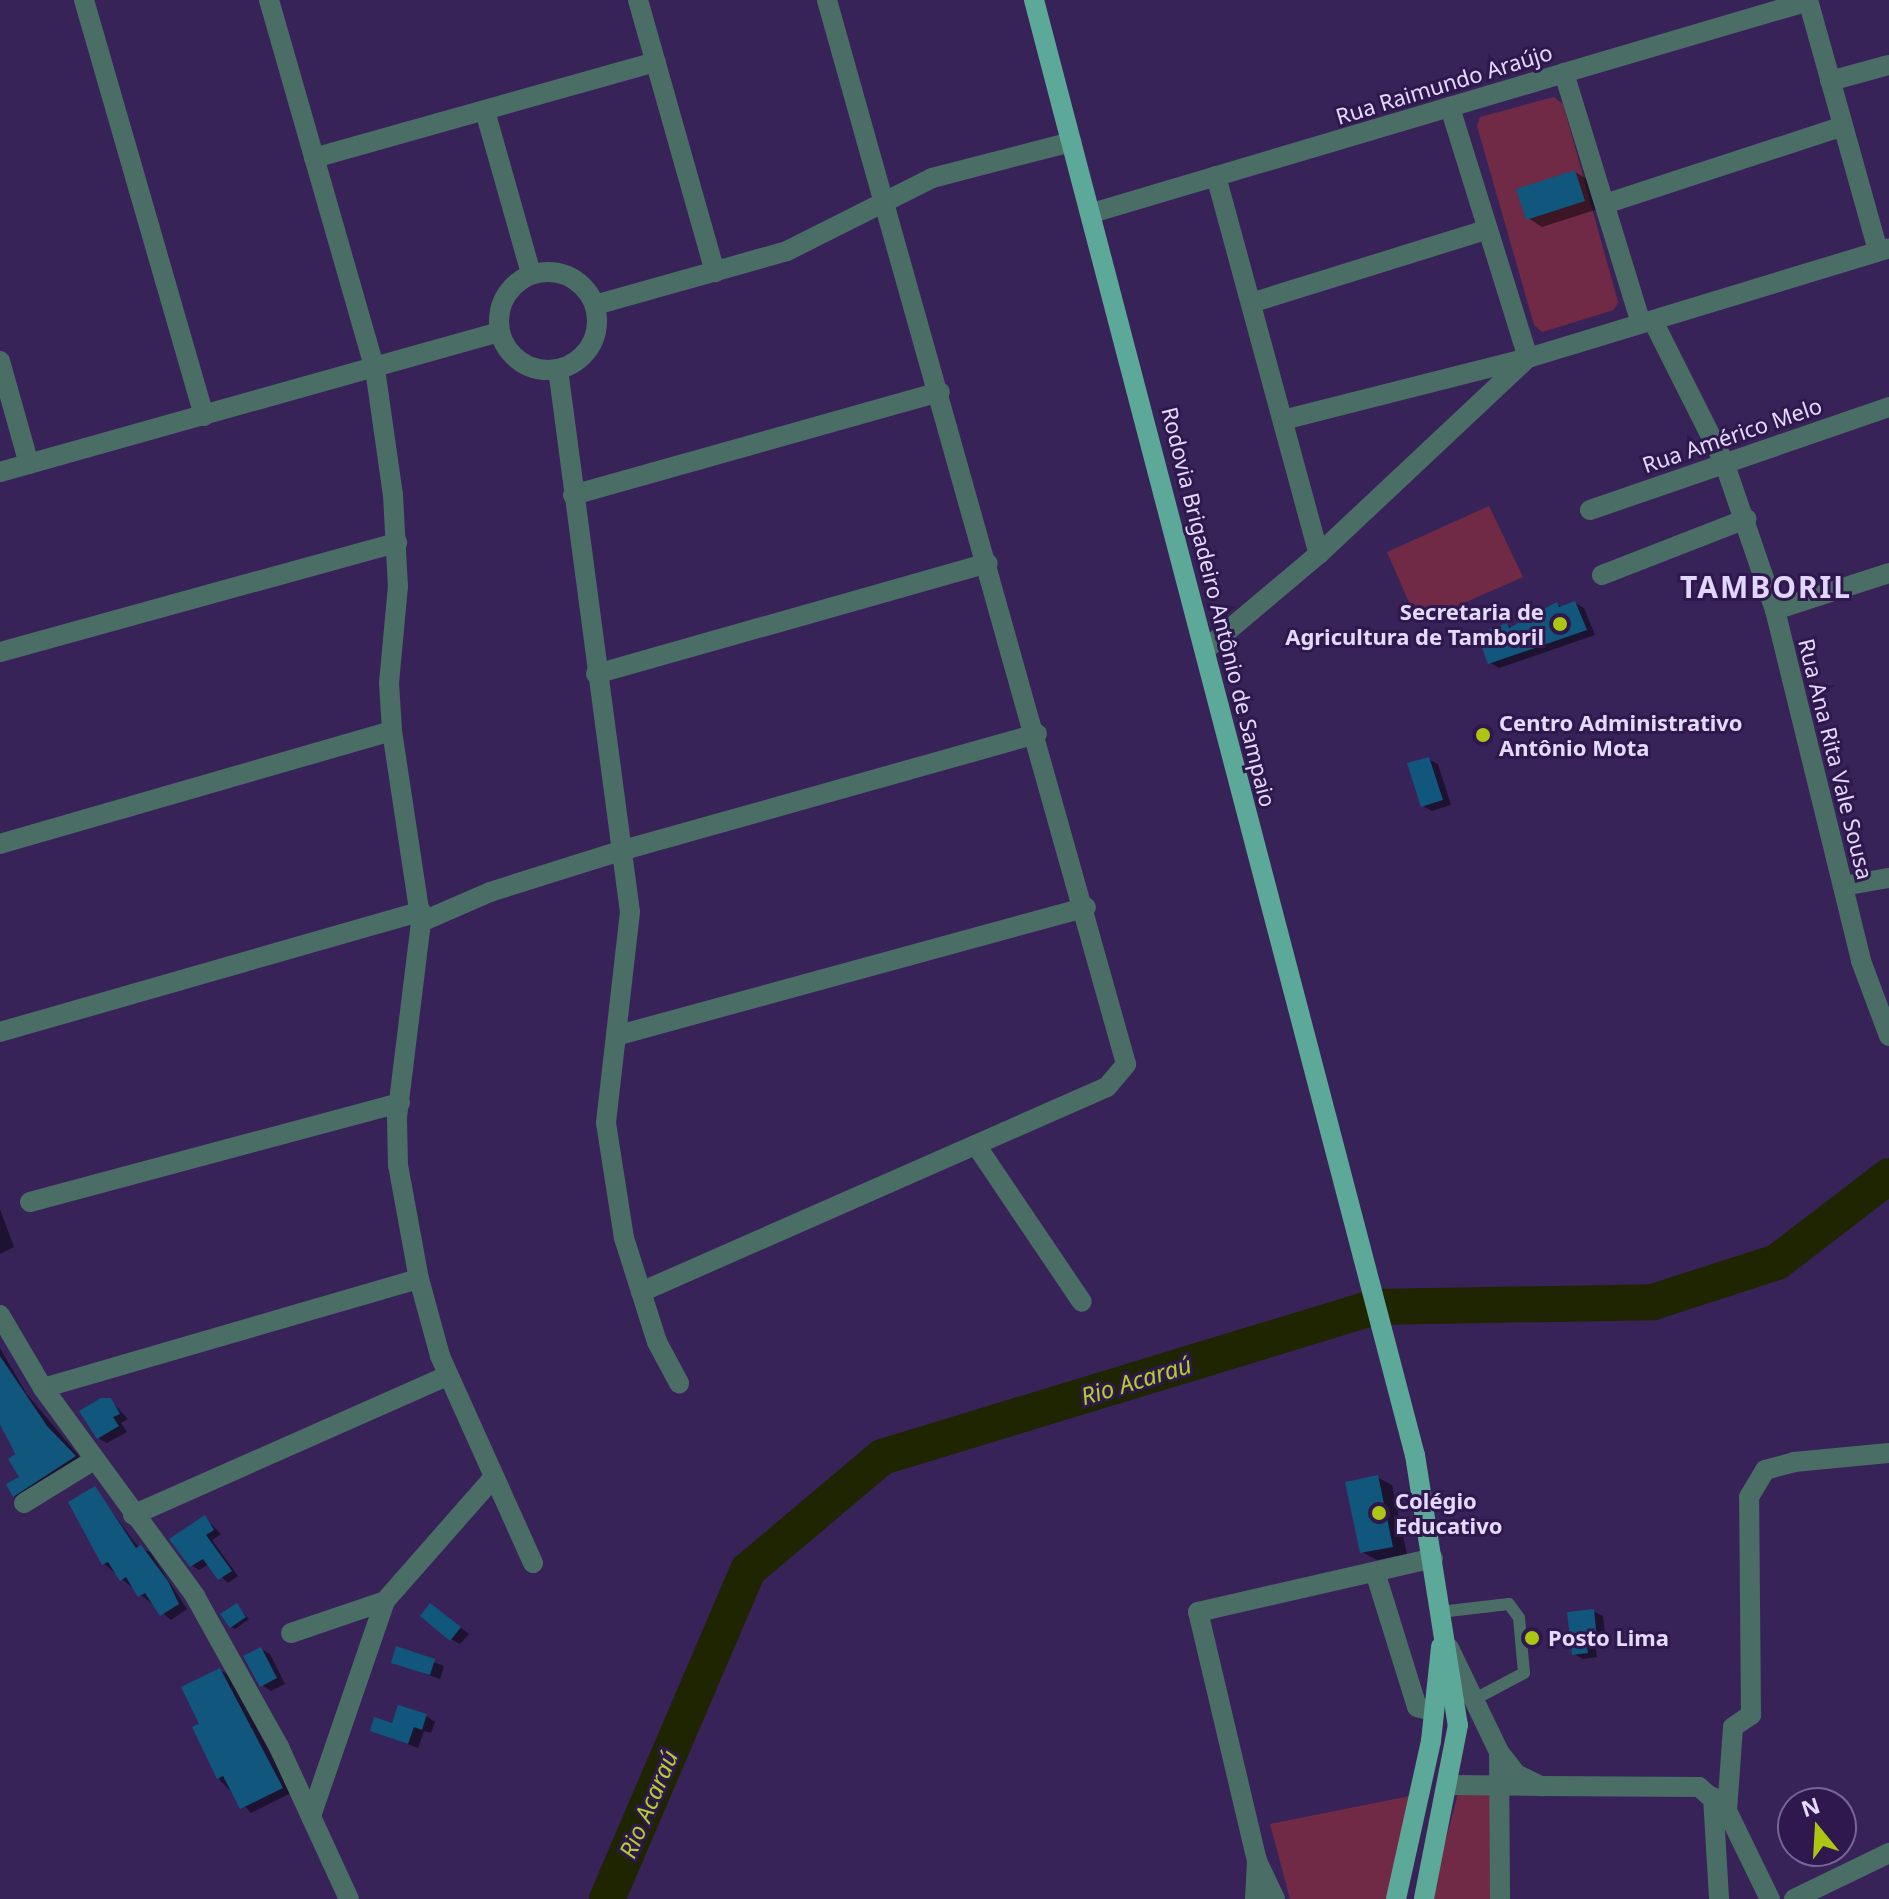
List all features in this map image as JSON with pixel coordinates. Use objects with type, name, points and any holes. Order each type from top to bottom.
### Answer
[{"type":"main road","name":"Rodovia Brigadeiro Antônio de Sampaio","points":[[1034,0],[1415,1455],[1443,1636]]},
{"type":"main road","points":[[1396,1899],[1412,1842],[1443,1636]]},
{"type":"main road","points":[[1424,1899],[1458,1725],[1443,1636]]},
{"type":"street","points":[[84,0],[204,416]]},
{"type":"street","points":[[269,0],[375,369],[397,543],[389,683],[392,731],[421,916],[400,1103],[398,1165],[419,1279],[447,1376],[533,1563]]},
{"type":"street","points":[[638,0],[715,272]]},
{"type":"street","points":[[641,1292],[1107,1087],[1123,1071],[1126,1056],[827,0]]},
{"type":"street","points":[[1283,420],[1528,358],[1883,250],[1843,126],[1808,0]]},
{"type":"street","name":"Rua Raimundo Araújo","points":[[1092,213],[1808,0]]},
{"type":"street","points":[[314,158],[656,62]]},
{"type":"street","points":[[1830,81],[1889,65]]},
{"type":"street","name":"Rua Ana Rita Vale Sousa","points":[[1564,73],[1605,204],[1647,322],[1724,462],[1746,519],[1775,610],[1861,961],[1889,1036]]},
{"type":"street","points":[[1450,107],[1528,358]]},
{"type":"street","points":[[485,111],[531,274]]},
{"type":"street","points":[[1605,204],[1843,126]]},
{"type":"street","points":[[595,305],[787,251],[932,178],[1071,142]]},
{"type":"street","points":[[1216,176],[1319,554]]},
{"type":"street","points":[[1251,303],[1488,229]]},
{"type":"street","points":[[531,274],[569,277],[588,291],[595,305],[597,322],[586,352],[558,369],[542,370],[514,358],[499,332],[501,304],[518,281],[531,274]]},
{"type":"street","points":[[0,472],[499,332]]},
{"type":"street","points":[[1206,649],[1319,554],[1528,358]]},
{"type":"street","points":[[0,361],[29,464]]},
{"type":"street","points":[[558,369],[596,674],[630,912],[619,1035],[606,1123],[614,1192],[657,1342],[679,1383]]},
{"type":"street","points":[[573,495],[940,392]]},
{"type":"street","name":"Rua Américo Melo","points":[[1590,510],[1889,407]]},
{"type":"street","points":[[1602,575],[1746,519]]},
{"type":"street","points":[[0,652],[397,543]]},
{"type":"street","points":[[596,674],[988,563]]},
{"type":"street","points":[[1775,610],[1889,573]]},
{"type":"street","points":[[0,844],[392,731]]},
{"type":"street","points":[[0,1032],[421,916],[620,851],[1037,734]]},
{"type":"street","points":[[1843,886],[1889,878]]},
{"type":"street","points":[[619,1035],[1086,907]]},
{"type":"street","points":[[30,1202],[400,1103]]},
{"type":"street","points":[[976,1145],[1082,1302]]},
{"type":"street","points":[[43,1388],[419,1279]]},
{"type":"street","points":[[0,1315],[43,1388],[195,1596],[279,1747],[349,1899]]},
{"type":"street","points":[[133,1515],[447,1376]]},
{"type":"street","points":[[1719,1899],[1720,1804],[1733,1727],[1751,1715],[1749,1497],[1765,1470],[1889,1453]]},
{"type":"street","points":[[24,1503],[94,1460]]},
{"type":"street","points":[[311,1816],[385,1601],[494,1477]]},
{"type":"street","points":[[1275,1899],[1257,1861],[1198,1612],[1433,1558]]},
{"type":"street","points":[[1375,1572],[1417,1707],[1432,1711]]},
{"type":"street","points":[[291,1633],[385,1601]]},
{"type":"street","points":[[1443,1636],[1499,1752],[1516,1774],[1541,1786]]},
{"type":"street","points":[[1499,1752],[1500,1899]]},
{"type":"street","points":[[1448,1785],[1699,1787],[1720,1804],[1770,1899]]},
{"type":"street","points":[[1794,1899],[1889,1853]]},
{"type":"street","points":[[1255,1899],[1257,1861]]},
{"type":"lane","points":[[1440,1612],[1509,1604],[1519,1618],[1524,1673],[1473,1700]]},
{"type":"shaded area","points":[[1554,97],[1563,104],[1618,302],[1614,310],[1542,332],[1534,325],[1477,126],[1480,117]]},
{"type":"shaded area","points":[[1489,506],[1523,577],[1418,623],[1387,552]]},
{"type":"shaded area","points":[[1463,1775],[1492,1777],[1497,1899],[1430,1899]]},
{"type":"shaded area","points":[[1415,1795],[1387,1899],[1290,1899],[1270,1824]]},
{"type":"building","points":[[1575,170],[1585,201],[1526,220],[1516,189]]},
{"type":"building","points":[[1575,601],[1587,630],[1488,664],[1479,640],[1487,638],[1485,631],[1507,623],[1509,628],[1557,602],[1559,607]]},
{"type":"building","points":[[1429,757],[1443,800],[1421,807],[1407,763]]},
{"type":"building","points":[[0,1356],[47,1426],[76,1456],[13,1497],[6,1484],[19,1477],[8,1459],[15,1454],[0,1425]]},
{"type":"building","points":[[101,1398],[111,1398],[120,1414],[113,1417],[119,1426],[97,1439],[79,1411]]},
{"type":"building","points":[[1378,1475],[1393,1547],[1360,1553],[1345,1482]]},
{"type":"building","points":[[95,1486],[136,1548],[141,1545],[168,1581],[179,1604],[160,1616],[145,1593],[138,1597],[126,1577],[120,1581],[108,1562],[102,1565],[68,1502]]},
{"type":"building","points":[[205,1515],[214,1530],[206,1535],[232,1571],[218,1580],[203,1559],[190,1567],[169,1539]]},
{"type":"building","points":[[237,1603],[246,1617],[230,1628],[220,1614]]},
{"type":"building","points":[[430,1603],[461,1627],[450,1641],[420,1616]]},
{"type":"building","points":[[1594,1609],[1597,1639],[1586,1641],[1588,1653],[1572,1655],[1567,1612]]},
{"type":"building","points":[[396,1646],[435,1659],[430,1675],[391,1663]]},
{"type":"building","points":[[261,1647],[277,1678],[260,1687],[243,1656]]},
{"type":"building","points":[[220,1668],[283,1788],[240,1809],[223,1776],[217,1779],[192,1727],[199,1724],[181,1687]]},
{"type":"building","points":[[398,1705],[427,1714],[422,1730],[414,1727],[408,1744],[370,1731],[374,1717],[392,1723]]},
{"type":"waterway","name":"Rio Acaraú","points":[[607,1899],[748,1570],[882,1457],[1375,1307],[1653,1302],[1777,1262],[1889,1176]]},
{"type":"place","name":"Secretaria de Agricultura de Tamboril","points":[[1560,624]]},
{"type":"place","name":"Centro Administrativo Antônio Mota","points":[[1483,735]]},
{"type":"place","name":"Colégio Educativo","points":[[1379,1513]]},
{"type":"place","name":"Posto Lima","points":[[1532,1638]]},
{"type":"district","name":"TAMBORIL","points":[[1766,587]]}]
